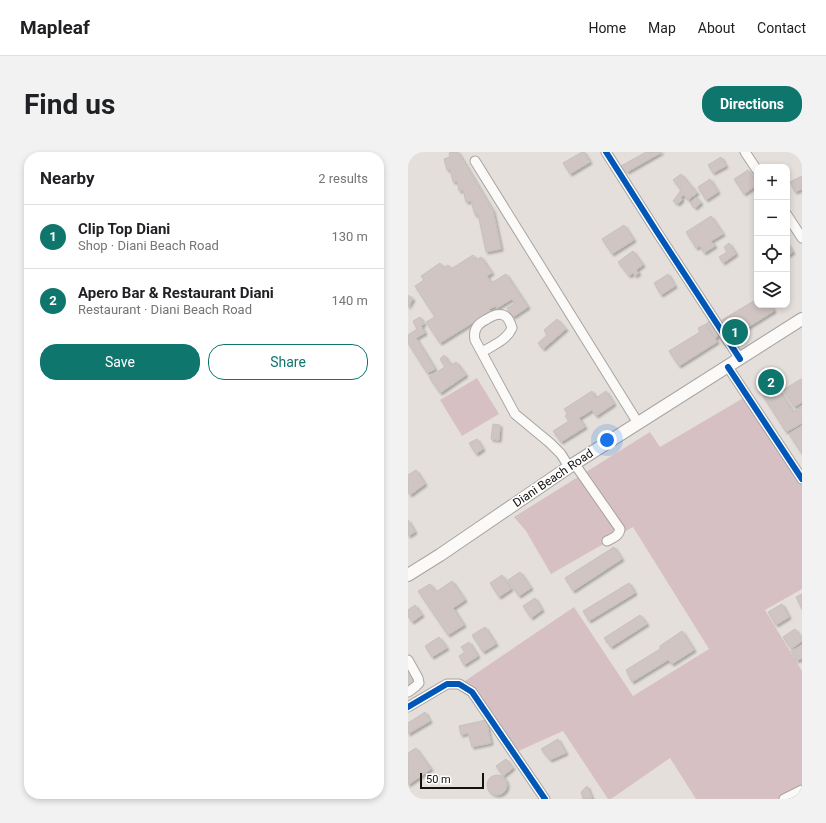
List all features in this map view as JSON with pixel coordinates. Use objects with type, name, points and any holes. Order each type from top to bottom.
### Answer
[{"type":"main road","name":"Diani Beach Road","points":[[408,575],[440,555],[572,465],[802,319]]},
{"type":"street","points":[[606,152],[740,359]]},
{"type":"street","points":[[745,152],[754,166]]},
{"type":"street","points":[[475,161],[638,423]]},
{"type":"street","points":[[790,220],[802,238]]},
{"type":"street","points":[[482,352],[515,414],[550,443],[572,465],[620,529],[618,535],[607,541]]},
{"type":"street","points":[[728,366],[802,479]]},
{"type":"street","points":[[408,660],[418,678],[418,683],[408,692]]},
{"type":"street","points":[[408,708],[447,684],[459,684],[472,692],[545,799]]},
{"type":"street","points":[[784,799],[802,790]]},
{"type":"shaded area","points":[[477,378],[499,414],[462,436],[440,400]]},
{"type":"shaded area","points":[[745,397],[802,484],[802,589],[765,610],[802,671],[802,795],[795,799],[696,799],[670,758],[611,799],[608,799],[563,731],[514,753],[465,681],[574,607],[633,696],[709,649],[633,527],[551,574],[526,531],[514,517],[650,432],[660,447]]},
{"type":"building","points":[[458,152],[493,211],[501,249],[486,252],[478,214],[475,215],[471,201],[466,202],[463,190],[459,191],[457,181],[453,182],[450,169],[447,170],[444,159],[450,157],[449,153]]},
{"type":"building","points":[[584,152],[590,162],[570,174],[563,163]]},
{"type":"building","points":[[646,152],[662,152],[627,172],[621,166]]},
{"type":"building","points":[[721,157],[726,166],[713,173],[708,165]]},
{"type":"building","points":[[748,170],[754,180],[754,187],[744,194],[734,179]]},
{"type":"building","points":[[681,174],[697,193],[688,200],[684,195],[681,197],[682,200],[678,204],[673,201],[681,190],[673,180]]},
{"type":"building","points":[[802,176],[802,189],[795,192],[790,182]]},
{"type":"building","points":[[710,179],[718,192],[706,200],[698,187]]},
{"type":"building","points":[[696,197],[701,203],[695,208],[690,203]]},
{"type":"building","points":[[711,216],[723,234],[711,241],[715,246],[704,253],[700,246],[696,248],[686,232]]},
{"type":"building","points":[[624,225],[634,240],[612,254],[602,239]]},
{"type":"building","points":[[729,243],[736,254],[723,263],[719,257],[727,252],[724,247]]},
{"type":"building","points":[[633,251],[643,265],[636,270],[639,273],[635,276],[633,273],[629,276],[618,262]]},
{"type":"building","points":[[473,255],[476,260],[481,257],[492,273],[487,276],[491,283],[506,274],[528,307],[513,317],[507,308],[515,303],[512,299],[497,308],[496,306],[489,309],[492,313],[478,322],[477,320],[440,343],[426,322],[435,317],[415,286],[424,280],[421,276],[440,263],[443,268],[448,265],[451,269]]},
{"type":"building","points":[[668,274],[675,286],[661,295],[654,283]]},
{"type":"building","points":[[408,295],[413,299],[408,307]]},
{"type":"building","points":[[754,301],[754,308],[772,308],[774,311],[732,337],[722,320]]},
{"type":"building","points":[[420,317],[424,324],[421,326],[425,333],[416,338],[435,369],[427,373],[408,343],[408,335],[417,329],[413,321]]},
{"type":"building","points":[[557,319],[566,329],[543,349],[538,343],[547,335],[544,330]]},
{"type":"building","points":[[709,321],[718,336],[715,338],[706,324]]},
{"type":"building","points":[[706,324],[717,342],[679,366],[669,351],[700,332],[698,328]]},
{"type":"building","points":[[444,355],[451,365],[456,362],[466,375],[440,393],[429,377],[445,367],[440,359]]},
{"type":"building","points":[[772,379],[793,412],[801,407],[802,409],[802,423],[786,432],[758,388]]},
{"type":"building","points":[[801,379],[802,402],[794,407],[783,390]]},
{"type":"building","points":[[592,391],[596,398],[606,391],[614,404],[596,416],[592,410],[579,418],[585,427],[561,442],[553,431],[569,421],[565,416],[568,414],[564,409]]},
{"type":"building","points":[[493,424],[500,425],[499,440],[491,439]]},
{"type":"building","points":[[802,426],[802,454],[789,434]]},
{"type":"building","points":[[477,439],[483,449],[476,454],[469,443]]},
{"type":"building","points":[[416,470],[425,484],[410,495],[408,492],[408,475]]},
{"type":"building","points":[[408,520],[415,532],[408,536]]},
{"type":"building","points":[[614,547],[622,559],[573,591],[565,578]]},
{"type":"building","points":[[520,572],[531,588],[519,596],[508,580]]},
{"type":"building","points":[[502,575],[511,589],[499,597],[490,583]]},
{"type":"building","points":[[452,581],[465,600],[453,608],[464,625],[448,635],[418,591],[430,584],[436,592]]},
{"type":"building","points":[[629,583],[635,593],[589,621],[583,611]]},
{"type":"building","points":[[802,594],[802,609],[796,597]]},
{"type":"building","points":[[535,598],[542,610],[531,618],[523,606]]},
{"type":"building","points":[[782,604],[789,617],[776,625],[768,612]]},
{"type":"building","points":[[415,605],[422,615],[412,622],[408,616],[408,610]]},
{"type":"building","points":[[640,615],[647,624],[611,647],[604,638]]},
{"type":"building","points":[[485,627],[496,644],[483,652],[472,635]]},
{"type":"building","points":[[795,629],[802,641],[791,649],[783,637]]},
{"type":"building","points":[[682,631],[694,650],[672,664],[668,660],[632,682],[626,670],[660,649],[660,646]]},
{"type":"building","points":[[439,637],[447,648],[432,657],[425,646]]},
{"type":"building","points":[[469,642],[478,656],[464,665],[459,656],[465,652],[461,647]]},
{"type":"building","points":[[801,646],[802,658],[797,661],[791,651]]},
{"type":"building","points":[[408,669],[417,683],[408,688]]},
{"type":"building","points":[[425,712],[430,721],[408,734],[408,723]]},
{"type":"building","points":[[486,720],[491,743],[472,747],[468,733],[461,735],[459,726]]},
{"type":"building","points":[[558,739],[566,753],[550,760],[541,749]]},
{"type":"building","points":[[416,748],[431,769],[408,785],[408,753]]},
{"type":"building","points":[[506,759],[513,768],[503,776],[496,766]]},
{"type":"building","points":[[497,775],[504,778],[507,785],[504,792],[497,795],[490,792],[487,785],[490,778]]},
{"type":"building","points":[[587,786],[592,798],[583,799],[581,792]]},
{"type":"cycle path","points":[[606,152],[740,359]]},
{"type":"cycle path","points":[[728,367],[802,479]]},
{"type":"cycle path","points":[[408,707],[447,684],[459,684],[472,692],[545,799]]},
{"type":"place","name":"Clip Top Diani","points":[[735,332]]},
{"type":"place","name":"Apero Bar & Restaurant Diani","points":[[771,382]]}]
